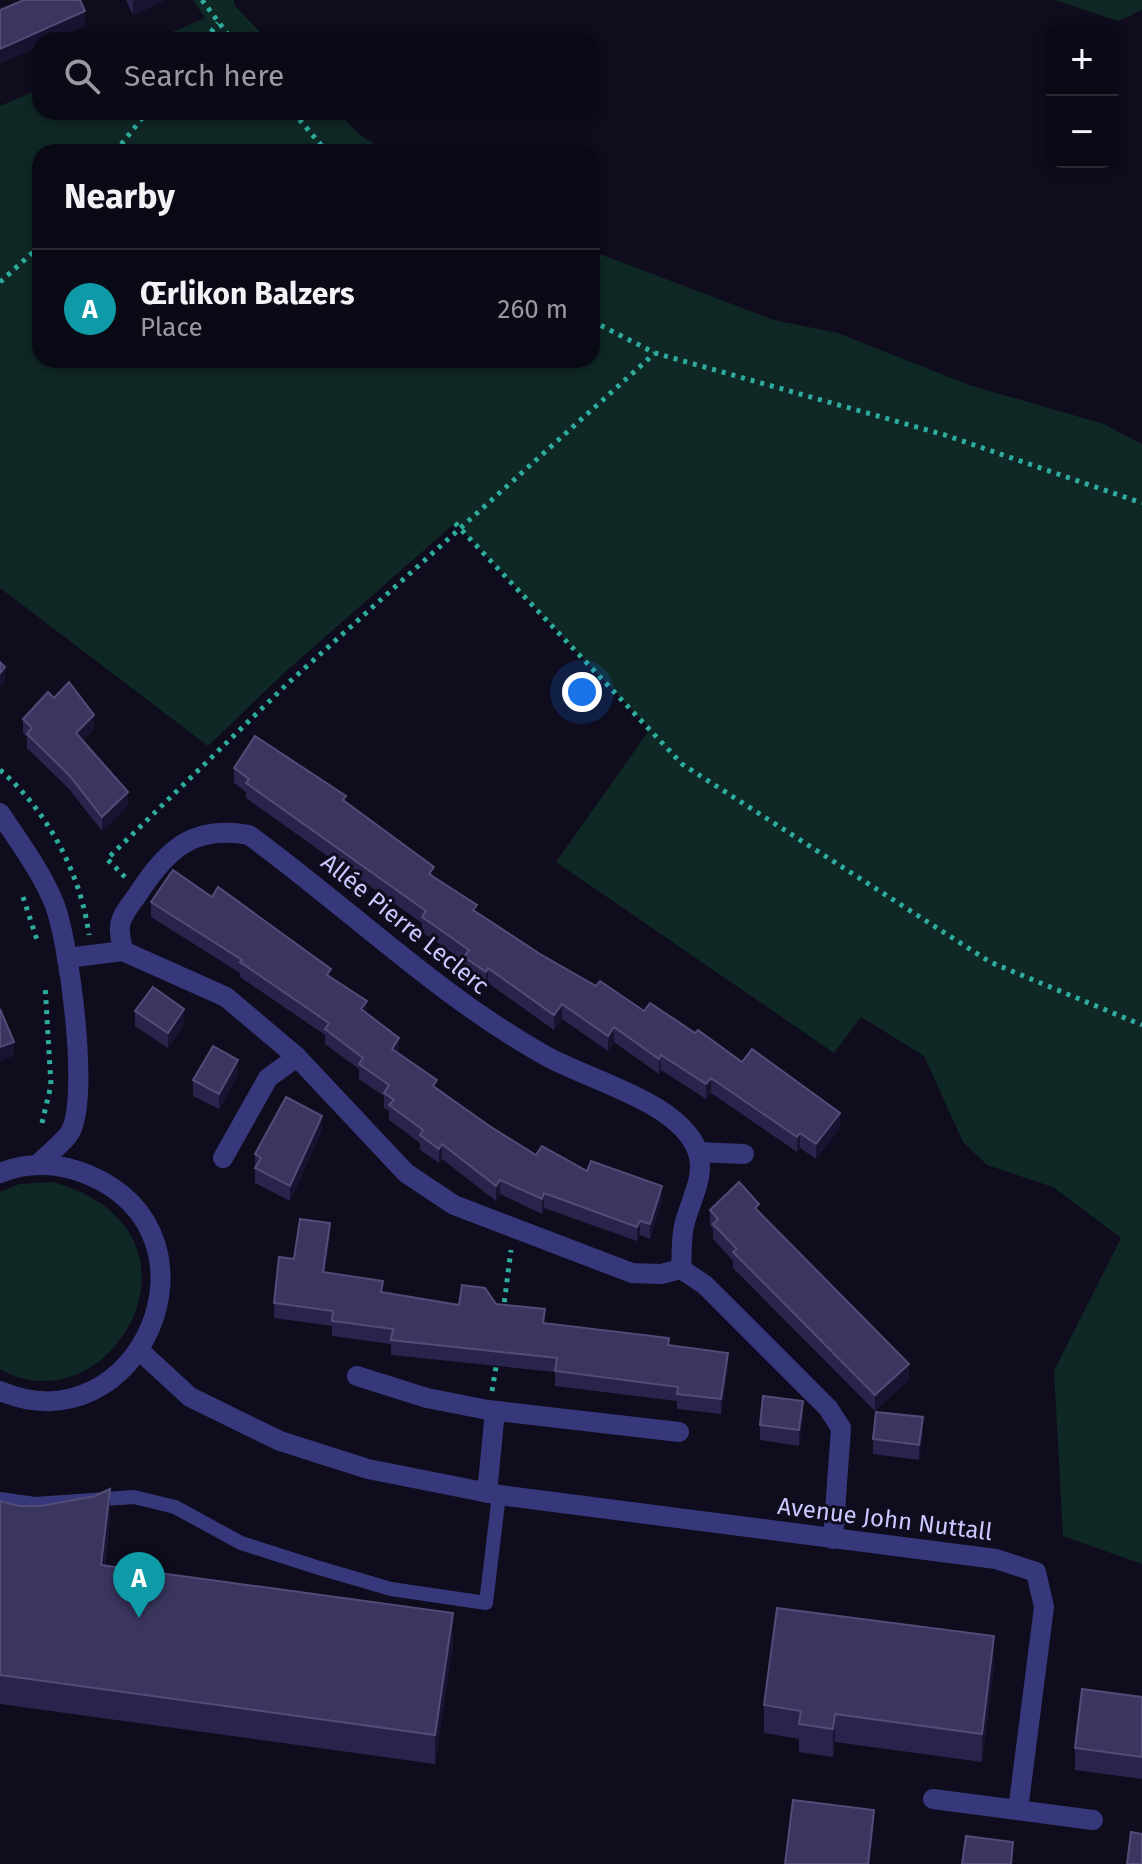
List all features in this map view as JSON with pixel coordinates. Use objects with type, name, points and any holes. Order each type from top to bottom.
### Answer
[{"type":"street","points":[[0,813],[29,855],[54,903],[67,958],[80,1061],[70,1132],[38,1164]]},
{"type":"street","name":"Allée Pierre Leclerc","points":[[123,951],[120,926],[149,876],[172,850],[197,836],[222,830],[249,835],[473,1013],[548,1058],[653,1107],[685,1129],[698,1152]]},
{"type":"street","points":[[67,958],[123,951],[226,997],[297,1057],[406,1173],[454,1205],[632,1273],[661,1274],[681,1269],[705,1285],[828,1408],[841,1428],[833,1539]]},
{"type":"street","points":[[223,1158],[268,1078],[297,1057]]},
{"type":"street","points":[[681,1269],[683,1227],[700,1173],[698,1152],[744,1154]]},
{"type":"street","points":[[0,1173],[38,1164],[72,1168],[107,1183],[136,1208],[155,1242],[162,1279],[157,1317],[140,1351],[115,1377],[83,1393],[48,1400],[13,1396],[0,1391]]},
{"type":"street","name":"Avenue John Nuttall","points":[[140,1351],[190,1397],[280,1441],[368,1469],[493,1494],[996,1559],[1036,1572],[1044,1607],[1018,1810]]},
{"type":"street","points":[[357,1376],[427,1398],[492,1411],[679,1432]]},
{"type":"street","points":[[492,1411],[493,1494]]},
{"type":"street","points":[[933,1799],[1093,1820]]},
{"type":"lane","points":[[0,1499],[35,1504],[134,1497],[175,1507],[241,1543],[316,1567],[391,1589],[486,1603],[493,1494]]},
{"type":"path","points":[[202,0],[225,32]]},
{"type":"path","points":[[211,32],[218,23]]},
{"type":"path","points":[[121,144],[141,120]]},
{"type":"path","points":[[300,120],[320,144]]},
{"type":"path","points":[[0,282],[32,253]]},
{"type":"path","points":[[600,325],[655,353],[945,435],[1142,503]]},
{"type":"path","points":[[107,859],[286,685],[655,353]]},
{"type":"path","points":[[455,523],[682,764],[990,962],[1142,1025]]},
{"type":"path","points":[[19,886],[40,950]]},
{"type":"path","points":[[42,1123],[51,1085],[44,977]]},
{"type":"path","points":[[503,1318],[512,1242],[518,1231]]},
{"type":"path","points":[[492,1411],[499,1348]]},
{"type":"green space","points":[[193,0],[234,0],[235,6],[260,32],[173,32],[205,18]]},
{"type":"green space","points":[[1055,0],[1142,0],[1142,10],[1118,21]]},
{"type":"green space","points":[[32,92],[32,120],[346,120],[374,144],[32,144],[32,368],[600,368],[600,254],[774,320],[838,333],[969,385],[1104,424],[1142,444],[1142,1564],[1063,1536],[1054,1371],[1121,1238],[1053,1187],[987,1165],[963,1142],[924,1056],[861,1017],[834,1053],[556,862],[650,729],[455,523],[284,673],[208,746],[0,588],[0,106]]},
{"type":"green space","points":[[53,1182],[105,1207],[134,1241],[142,1279],[133,1318],[111,1350],[79,1373],[41,1381],[0,1369],[0,1192],[19,1184]]},
{"type":"building","points":[[24,0],[80,0],[85,11],[32,32],[0,49],[0,10]]},
{"type":"building","points":[[69,682],[94,715],[76,733],[128,792],[102,817],[69,775],[27,734],[32,728],[23,719],[48,692],[54,698]]},
{"type":"building","points":[[255,736],[346,796],[343,800],[434,867],[429,874],[477,905],[473,910],[540,954],[596,986],[600,981],[644,1011],[650,1003],[695,1033],[698,1030],[742,1062],[752,1049],[840,1113],[816,1144],[800,1133],[797,1137],[711,1078],[706,1084],[661,1055],[659,1059],[614,1027],[608,1036],[562,1004],[554,1015],[488,968],[486,972],[464,957],[469,950],[422,917],[426,911],[246,783],[249,779],[234,768]]},
{"type":"building","points":[[173,870],[212,897],[218,887],[331,969],[327,975],[367,1001],[361,1009],[399,1038],[392,1049],[437,1080],[433,1086],[491,1127],[536,1155],[542,1146],[587,1171],[591,1161],[662,1186],[650,1224],[640,1221],[637,1227],[544,1193],[542,1199],[500,1180],[496,1186],[442,1144],[439,1149],[420,1135],[423,1130],[389,1105],[394,1100],[384,1093],[389,1085],[359,1064],[363,1058],[325,1029],[329,1023],[240,962],[242,960],[151,902]]},
{"type":"building","points":[[153,987],[184,1009],[168,1033],[135,1011]]},
{"type":"building","points":[[0,1009],[14,1042],[0,1047]]},
{"type":"building","points":[[213,1046],[238,1060],[219,1094],[193,1080]]},
{"type":"building","points":[[286,1097],[322,1116],[290,1186],[255,1168],[261,1158],[255,1154]]},
{"type":"building","points":[[739,1182],[759,1204],[755,1208],[909,1364],[875,1395],[733,1252],[737,1249],[713,1224],[718,1219],[710,1210]]},
{"type":"building","points":[[300,1219],[330,1223],[323,1272],[383,1281],[381,1292],[459,1305],[462,1285],[485,1288],[496,1304],[545,1309],[543,1323],[669,1338],[668,1345],[728,1353],[721,1399],[677,1394],[678,1387],[555,1371],[557,1358],[391,1340],[393,1329],[332,1321],[333,1311],[274,1303],[279,1257],[294,1259]]},
{"type":"building","points":[[763,1396],[803,1401],[799,1430],[760,1425]]},
{"type":"building","points":[[876,1412],[923,1417],[919,1445],[873,1439]]},
{"type":"building","points":[[110,1489],[101,1565],[453,1613],[435,1735],[0,1675],[0,1501],[19,1506],[41,1506],[95,1496]]},
{"type":"building","points":[[777,1608],[994,1636],[982,1734],[835,1714],[833,1729],[799,1724],[801,1711],[764,1705]]},
{"type":"building","points":[[1082,1689],[1142,1697],[1142,1757],[1075,1748]]},
{"type":"building","points":[[793,1800],[874,1810],[868,1864],[785,1864]]},
{"type":"building","points":[[1131,1832],[1142,1834],[1142,1864],[1127,1864]]},
{"type":"building","points":[[966,1836],[1013,1842],[1011,1864],[962,1864]]},
{"type":"place","name":"Œrlikon Balzers","points":[[139,1618]]}]
